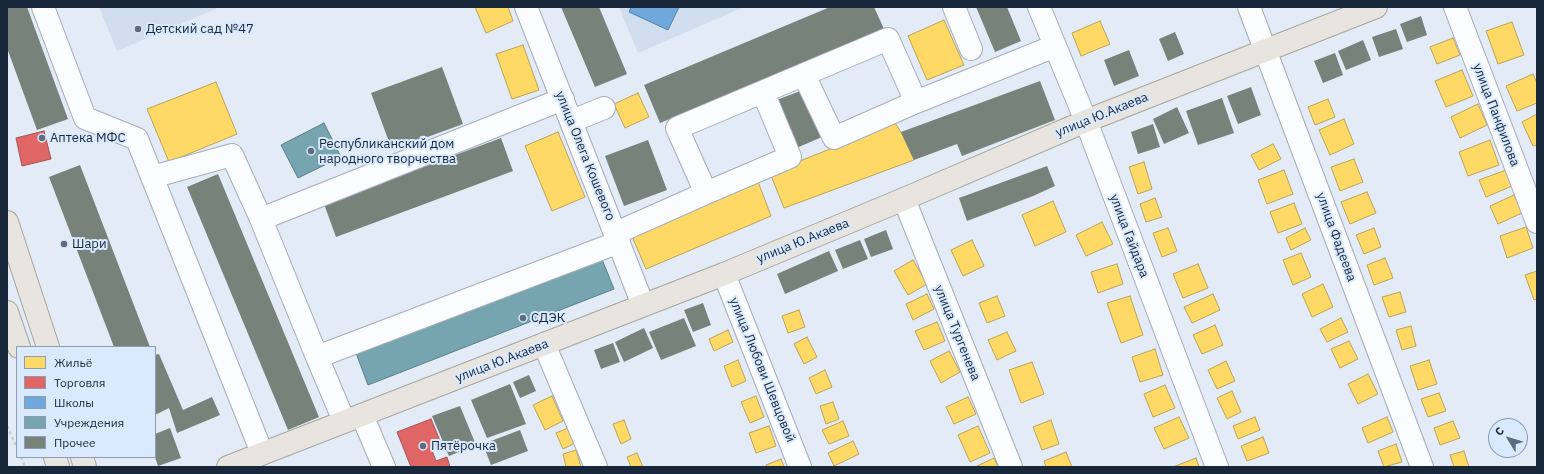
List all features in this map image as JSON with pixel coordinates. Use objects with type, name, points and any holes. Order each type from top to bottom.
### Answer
[{"type":"main road","name":"улица Ю.Акаева","points":[[228,467],[724,274],[1086,121],[1376,7]]},
{"type":"main road","points":[[7,222],[48,346]]},
{"type":"main road","points":[[7,312],[18,346]]},
{"type":"street","points":[[43,7],[85,118],[137,139],[262,453]]},
{"type":"street","name":"улица Олега Кошевого","points":[[526,7],[618,237],[643,305]]},
{"type":"street","points":[[954,7],[971,49]]},
{"type":"street","name":"улица Гайдара","points":[[1039,7],[1086,121],[1217,467]]},
{"type":"street","name":"улица Фадеева","points":[[1249,7],[1267,50],[1422,467]]},
{"type":"street","name":"улица Панфилова","points":[[1455,7],[1537,222]]},
{"type":"street","points":[[706,193],[677,128],[888,40],[916,102]]},
{"type":"street","points":[[804,75],[834,138],[916,102],[1055,46]]},
{"type":"street","points":[[317,357],[618,237],[706,193],[790,157],[764,92]]},
{"type":"street","points":[[261,219],[563,99]]},
{"type":"street","points":[[572,121],[604,108]]},
{"type":"street","points":[[152,177],[232,155],[261,219],[317,357],[384,467]]},
{"type":"street","name":"улица Тургенева","points":[[904,199],[1011,467]]},
{"type":"street","name":"улица Любови Шевцовой","points":[[724,274],[800,467]]},
{"type":"street","points":[[544,344],[596,467]]},
{"type":"path","points":[[7,426],[16,446]]},
{"type":"shaded area","name":"Детский сад №47","points":[[99,7],[220,7],[117,51]]},
{"type":"shaded area","points":[[619,7],[744,7],[638,53]]},
{"type":"building: Жильё","points":[[475,7],[508,7],[513,21],[486,33]]},
{"type":"building: Жильё","points":[[944,20],[964,65],[927,80],[908,36]]},
{"type":"building: Жильё","points":[[1100,21],[1110,44],[1081,56],[1072,33]]},
{"type":"building: Жильё","points":[[1512,22],[1524,55],[1498,64],[1486,31]]},
{"type":"building: Жильё","points":[[1453,38],[1460,55],[1437,64],[1430,47]]},
{"type":"building: Жильё","points":[[523,45],[539,90],[512,99],[496,54]]},
{"type":"building: Жильё","points":[[1462,70],[1473,96],[1446,107],[1435,81]]},
{"type":"building: Жильё","points":[[1533,74],[1537,83],[1537,103],[1517,111],[1506,86]]},
{"type":"building: Жильё","points":[[216,82],[237,134],[169,162],[147,109]]},
{"type":"building: Жильё","points":[[638,93],[649,117],[625,128],[614,104]]},
{"type":"building: Жильё","points":[[1328,99],[1335,117],[1315,125],[1308,107]]},
{"type":"building: Жильё","points":[[1478,104],[1487,125],[1460,138],[1451,117]]},
{"type":"building: Жильё","points":[[1537,114],[1537,145],[1533,146],[1522,122]]},
{"type":"building: Жильё","points":[[1344,119],[1354,144],[1330,155],[1319,130]]},
{"type":"building: Жильё","points":[[895,123],[901,132],[914,160],[784,208],[770,173]]},
{"type":"building: Жильё","points":[[558,132],[585,197],[552,211],[525,146]]},
{"type":"building: Жильё","points":[[1490,140],[1499,165],[1468,176],[1459,152]]},
{"type":"building: Жильё","points":[[1273,144],[1281,159],[1259,170],[1251,155]]},
{"type":"building: Жильё","points":[[1354,159],[1363,182],[1340,191],[1331,167]]},
{"type":"building: Жильё","points":[[1144,162],[1152,189],[1138,194],[1129,167]]},
{"type":"building: Жильё","points":[[1284,170],[1293,194],[1267,204],[1258,180]]},
{"type":"building: Жильё","points":[[1506,170],[1512,186],[1486,197],[1479,180]]},
{"type":"building: Жильё","points":[[757,179],[771,216],[646,269],[631,234]]},
{"type":"building: Жильё","points":[[1367,192],[1376,213],[1350,224],[1341,202]]},
{"type":"building: Жильё","points":[[1514,195],[1522,213],[1498,224],[1490,206]]},
{"type":"building: Жильё","points":[[1155,198],[1162,217],[1146,222],[1140,204]]},
{"type":"building: Жильё","points":[[1053,201],[1066,232],[1035,246],[1022,215]]},
{"type":"building: Жильё","points":[[1294,203],[1302,224],[1278,233],[1270,212]]},
{"type":"building: Жильё","points":[[1102,222],[1113,244],[1086,256],[1076,235]]},
{"type":"building: Жильё","points":[[1526,227],[1533,248],[1507,258],[1500,236]]},
{"type":"building: Жильё","points":[[1168,228],[1177,251],[1162,257],[1153,233]]},
{"type":"building: Жильё","points":[[1305,228],[1311,240],[1291,250],[1286,238]]},
{"type":"building: Жильё","points":[[1374,228],[1381,247],[1364,254],[1356,235]]},
{"type":"building: Жильё","points":[[972,240],[984,266],[963,276],[951,250]]},
{"type":"building: Жильё","points":[[1301,253],[1311,277],[1293,285],[1283,260]]},
{"type":"building: Жильё","points":[[1385,258],[1393,278],[1374,285],[1367,265]]},
{"type":"building: Жильё","points":[[913,260],[927,284],[908,295],[894,271]]},
{"type":"building: Жильё","points":[[1117,264],[1123,284],[1098,293],[1091,272]]},
{"type":"building: Жильё","points":[[1198,264],[1208,288],[1183,298],[1173,274]]},
{"type":"building: Жильё","points":[[1537,271],[1537,299],[1534,300],[1525,275]]},
{"type":"building: Жильё","points":[[1323,284],[1333,307],[1312,317],[1302,294]]},
{"type":"building: Жильё","points":[[1400,292],[1406,312],[1389,317],[1382,297]]},
{"type":"building: Жильё","points":[[927,294],[934,309],[913,320],[906,304]]},
{"type":"building: Жильё","points":[[1213,294],[1220,310],[1192,323],[1184,307]]},
{"type":"building: Жильё","points":[[997,296],[1005,316],[987,323],[979,303]]},
{"type":"building: Жильё","points":[[1130,296],[1143,335],[1121,343],[1107,303]]},
{"type":"building: Жильё","points":[[799,310],[805,327],[788,333],[782,316]]},
{"type":"building: Жильё","points":[[1341,318],[1348,332],[1327,342],[1320,329]]},
{"type":"building: Жильё","points":[[937,322],[945,341],[924,350],[915,331]]},
{"type":"building: Жильё","points":[[1215,325],[1223,345],[1202,354],[1193,335]]},
{"type":"building: Жильё","points":[[1411,326],[1416,346],[1402,350],[1396,330]]},
{"type":"building: Жильё","points":[[728,330],[733,342],[714,351],[709,339]]},
{"type":"building: Жильё","points":[[1007,332],[1016,351],[997,360],[988,340]]},
{"type":"building: Жильё","points":[[807,337],[817,357],[804,364],[794,344]]},
{"type":"building: Жильё","points":[[1349,341],[1358,359],[1340,368],[1331,349]]},
{"type":"building: Жильё","points":[[1155,349],[1163,375],[1140,382],[1132,357]]},
{"type":"building: Жильё","points":[[949,351],[960,372],[941,383],[930,361]]},
{"type":"building: Жильё","points":[[738,360],[746,381],[732,387],[724,366]]},
{"type":"building: Жильё","points":[[1429,360],[1437,384],[1418,390],[1410,366]]},
{"type":"building: Жильё","points":[[1226,361],[1235,381],[1217,389],[1208,370]]},
{"type":"building: Жильё","points":[[1032,362],[1044,394],[1021,403],[1009,370]]},
{"type":"building: Жильё","points":[[825,370],[832,387],[816,394],[809,378]]},
{"type":"building: Жильё","points":[[1368,374],[1378,394],[1358,404],[1348,384]]},
{"type":"building: Жильё","points":[[1165,385],[1175,408],[1153,417],[1144,394]]},
{"type":"building: Жильё","points":[[1232,391],[1241,412],[1227,419],[1217,398]]},
{"type":"building: Жильё","points":[[1439,393],[1446,411],[1428,417],[1421,399]]},
{"type":"building: Жильё","points":[[552,396],[563,421],[545,430],[533,405]]},
{"type":"building: Жильё","points":[[756,396],[764,417],[750,423],[741,402]]},
{"type":"building: Жильё","points":[[968,397],[976,414],[954,424],[946,407]]},
{"type":"building: Жильё","points":[[833,402],[839,419],[826,424],[820,406]]},
{"type":"building: Жильё","points":[[1179,417],[1189,438],[1164,449],[1154,428]]},
{"type":"building: Жильё","points":[[1255,417],[1260,430],[1238,439],[1233,426]]},
{"type":"building: Жильё","points":[[1387,417],[1393,432],[1368,443],[1362,428]]},
{"type":"building: Жильё","points":[[624,420],[631,439],[621,444],[613,424]]},
{"type":"building: Жильё","points":[[1051,420],[1059,444],[1042,450],[1033,427]]},
{"type":"building: Жильё","points":[[843,421],[849,436],[829,444],[822,430]]},
{"type":"building: Жильё","points":[[1453,421],[1460,438],[1440,445],[1434,428]]},
{"type":"building: Жильё","points":[[769,426],[776,446],[756,453],[749,433]]},
{"type":"building: Жильё","points":[[978,426],[990,453],[970,462],[958,435]]},
{"type":"building: Жильё","points":[[568,428],[575,443],[563,449],[556,433]]},
{"type":"building: Жильё","points":[[1263,437],[1269,453],[1247,461],[1241,446]]},
{"type":"building: Жильё","points":[[853,441],[859,454],[834,466],[828,453]]},
{"type":"building: Жильё","points":[[1396,444],[1402,462],[1384,467],[1378,451]]},
{"type":"building: Жильё","points":[[576,450],[581,467],[566,467],[563,454]]},
{"type":"building: Жильё","points":[[1464,451],[1469,467],[1454,467],[1450,455]]},
{"type":"building: Жильё","points":[[1066,452],[1072,467],[1046,467],[1044,461]]},
{"type":"building: Жильё","points":[[637,453],[643,467],[631,467],[627,457]]},
{"type":"building: Жильё","points":[[994,458],[998,467],[975,467]]},
{"type":"building: Жильё","points":[[1196,458],[1199,467],[1173,467]]},
{"type":"building: Жильё","points":[[781,459],[784,467],[767,467],[766,465]]},
{"type":"building: Торговля","points":[[44,131],[51,159],[22,166],[16,138]]},
{"type":"building: Торговля","points":[[431,419],[441,443],[431,448],[436,461],[447,457],[450,467],[411,467],[397,432]]},
{"type":"building: Школы","points":[[631,7],[679,7],[668,30],[629,12]]},
{"type":"building: Учреждения","name":"Республиканский дом народного творчества","points":[[324,123],[341,157],[298,178],[281,145]]},
{"type":"building: Учреждения","points":[[601,257],[614,289],[368,385],[356,353]]},
{"type":"building: Прочее","points":[[7,7],[27,7],[68,119],[37,130],[7,48]]},
{"type":"building: Прочее","points":[[561,7],[599,7],[627,74],[595,87]]},
{"type":"building: Прочее","points":[[830,7],[874,7],[884,29],[660,123],[644,85]]},
{"type":"building: Прочее","points":[[976,7],[1007,7],[1021,41],[995,52]]},
{"type":"building: Прочее","points":[[1421,16],[1427,35],[1407,42],[1400,24]]},
{"type":"building: Прочее","points":[[1396,29],[1403,49],[1379,57],[1372,37]]},
{"type":"building: Прочее","points":[[1175,32],[1184,54],[1168,61],[1159,39]]},
{"type":"building: Прочее","points":[[1363,40],[1371,60],[1346,70],[1338,51]]},
{"type":"building: Прочее","points":[[1129,50],[1139,76],[1114,86],[1104,60]]},
{"type":"building: Прочее","points":[[1335,53],[1343,75],[1323,83],[1314,61]]},
{"type":"building: Прочее","points":[[442,67],[463,124],[392,150],[371,93]]},
{"type":"building: Прочее","points":[[1040,81],[1055,120],[962,156],[957,144],[914,160],[901,132]]},
{"type":"building: Прочее","points":[[1251,87],[1261,115],[1238,124],[1227,96]]},
{"type":"building: Прочее","points":[[803,90],[822,137],[794,149],[774,101]]},
{"type":"building: Прочее","points":[[1222,98],[1234,133],[1198,145],[1186,111]]},
{"type":"building: Прочее","points":[[1177,107],[1189,133],[1164,144],[1153,119]]},
{"type":"building: Прочее","points":[[1153,124],[1160,147],[1138,154],[1131,132]]},
{"type":"building: Прочее","points":[[501,138],[513,171],[336,237],[324,204]]},
{"type":"building: Прочее","points":[[648,140],[667,190],[624,206],[605,156]]},
{"type":"building: Прочее","points":[[80,165],[150,346],[114,346],[49,177]]},
{"type":"building: Прочее","points":[[1047,166],[1055,186],[967,221],[959,198]]},
{"type":"building: Прочее","points":[[218,174],[319,417],[288,430],[187,187]]},
{"type":"building: Прочее","points":[[886,230],[893,249],[871,257],[864,239]]},
{"type":"building: Прочее","points":[[860,240],[868,259],[843,269],[835,250]]},
{"type":"building: Прочее","points":[[829,251],[838,271],[785,294],[777,274]]},
{"type":"building: Прочее","points":[[703,303],[711,325],[693,332],[684,310]]},
{"type":"building: Прочее","points":[[684,318],[696,346],[661,360],[649,332]]},
{"type":"building: Прочее","points":[[644,328],[653,348],[624,362],[615,342]]},
{"type":"building: Прочее","points":[[613,343],[620,362],[601,369],[594,350]]},
{"type":"building: Прочее","points":[[159,354],[183,410],[212,397],[220,415],[177,433],[169,408],[156,414],[156,355]]},
{"type":"building: Прочее","points":[[529,375],[536,391],[520,398],[513,382]]},
{"type":"building: Прочее","points":[[510,384],[526,424],[487,438],[471,400]]},
{"type":"building: Прочее","points":[[460,406],[476,445],[449,456],[432,416]]},
{"type":"building: Прочее","points":[[170,428],[181,458],[158,466],[155,458],[156,434]]},
{"type":"building: Прочее","points":[[520,430],[528,451],[491,465],[483,444]]},
{"type":"place","name":"Детский сад №47","points":[[138,29]]},
{"type":"place","name":"Аптека МФС","points":[[42,138]]},
{"type":"place","name":"Республиканский дом народного творчества","points":[[311,151]]},
{"type":"place","name":"Шари","points":[[64,244]]},
{"type":"place","name":"СДЭК","points":[[523,318]]},
{"type":"place","name":"Пятёрочка","points":[[423,446]]}]
